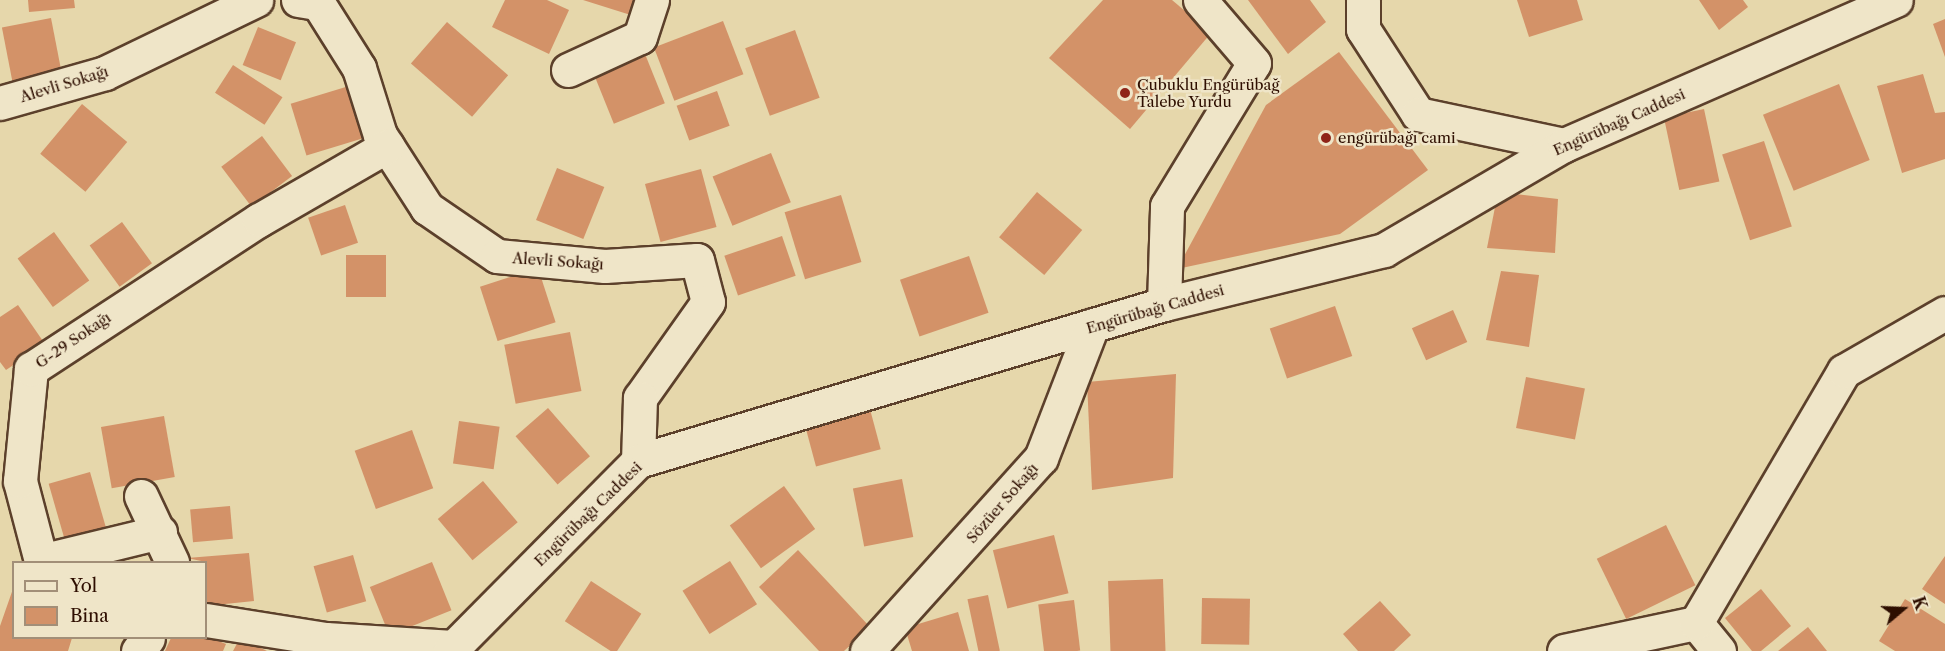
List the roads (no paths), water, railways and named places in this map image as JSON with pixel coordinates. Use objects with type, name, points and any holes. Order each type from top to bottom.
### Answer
[{"type":"street","name":"Alevli Sokağı","points":[[0,103],[105,73],[256,0]]},
{"type":"street","name":"Alevli Sokağı","points":[[298,0],[318,3],[353,59],[387,146],[428,208],[497,256],[605,266],[697,260],[708,302],[639,398],[638,461]]},
{"type":"street","points":[[568,70],[640,38],[652,0]]},
{"type":"street","points":[[1164,304],[1167,206],[1254,63],[1200,0]]},
{"type":"street","points":[[1363,0],[1363,29],[1418,114],[1564,145]]},
{"type":"street","name":"Engürübağı Caddesi","points":[[452,649],[638,461],[1164,304],[1384,250],[1564,145],[1896,0]]},
{"type":"street","name":"G-29 Sokağı","points":[[160,532],[41,561],[20,481],[31,369],[259,220],[387,146]]},
{"type":"street","points":[[1564,651],[1696,623],[1844,371],[1945,313]]},
{"type":"street","name":"Sözüer Sokağı","points":[[867,651],[1041,458],[1092,326]]},
{"type":"street","points":[[141,496],[160,532],[172,561]]},
{"type":"street","points":[[207,620],[326,639],[452,649]]},
{"type":"street","points":[[1696,623],[1719,651]]},
{"type":"street","points":[[138,651],[147,639]]},
{"type":"place","name":"Çubuklu Engürübağ Talebe Yurdu","points":[[1125,93]]},
{"type":"place","name":"engürübağı cami","points":[[1326,138]]}]
